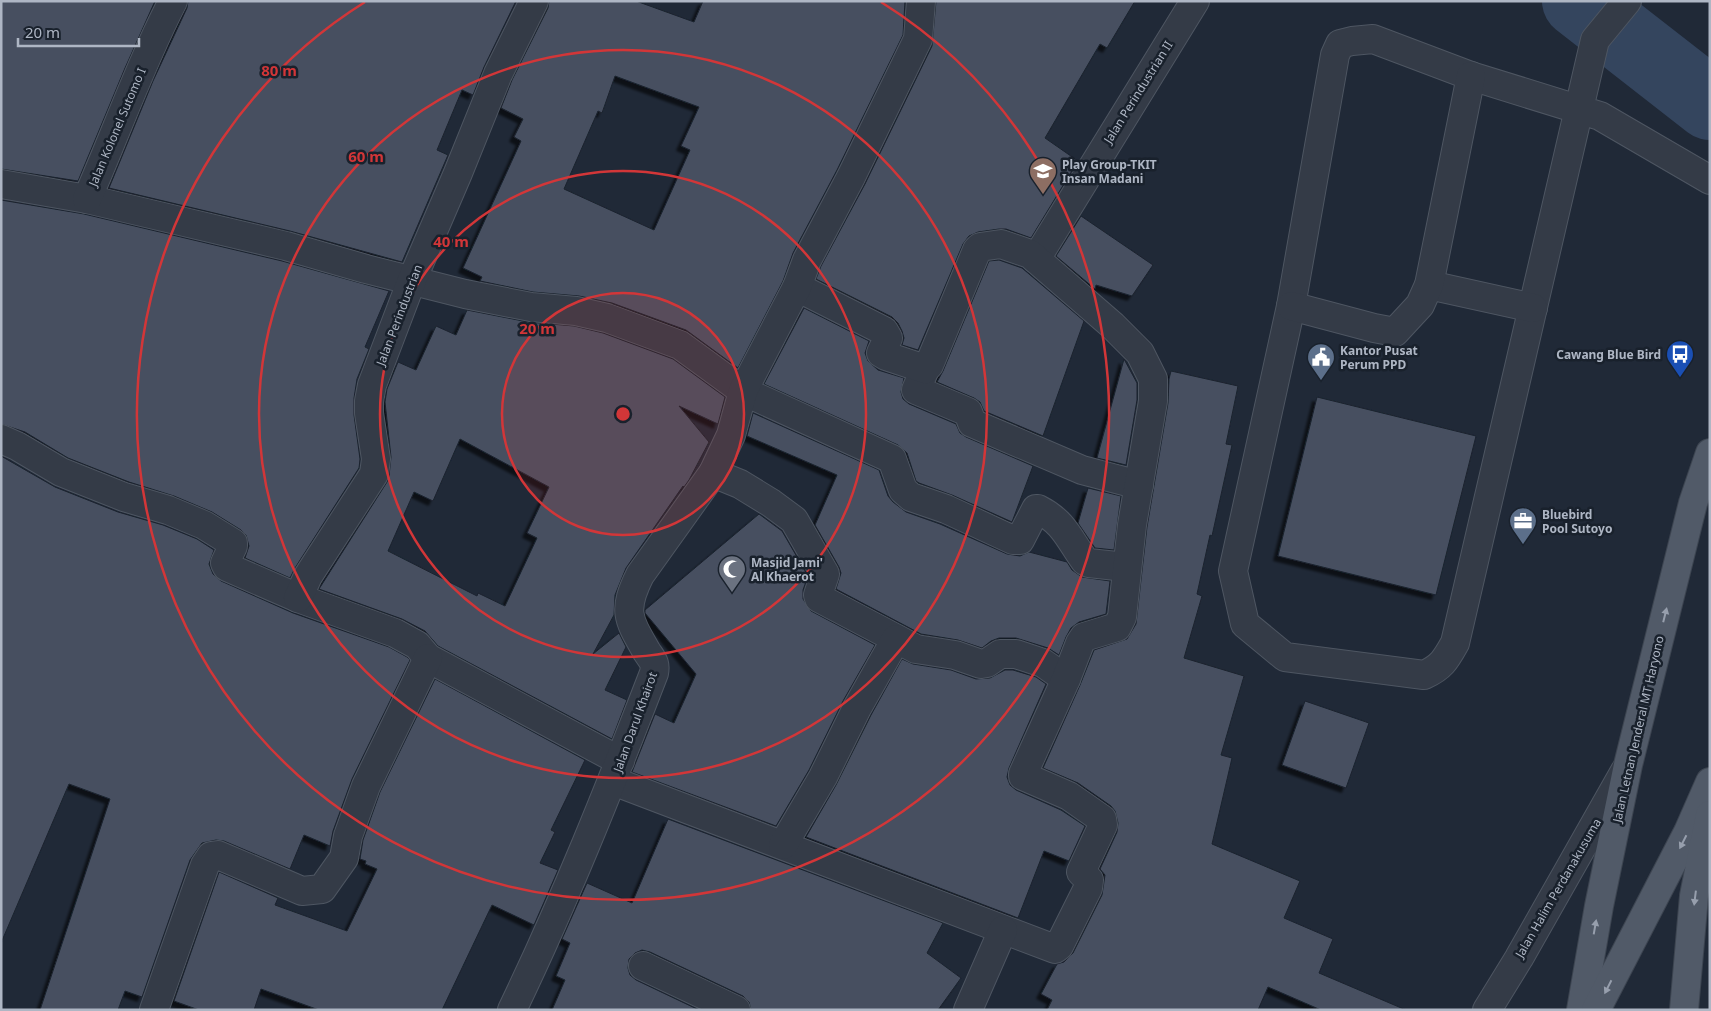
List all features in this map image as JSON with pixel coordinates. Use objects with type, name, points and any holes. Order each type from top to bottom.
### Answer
[{"type":"main road","name":"Jalan Letnan Jenderal MT Haryono","points":[[1581,1010],[1599,906],[1628,764],[1693,503],[1710,452]]},
{"type":"main road","points":[[1596,1010],[1688,832],[1710,782]]},
{"type":"main road","points":[[1684,1010],[1694,896],[1710,815]]},
{"type":"street","name":"Jalan Kolonel Sutomo I","points":[[87,199],[155,37],[173,1]]},
{"type":"street","name":"Jalan Perindustrian","points":[[298,598],[308,576],[374,474],[376,459],[375,443],[370,428],[369,401],[372,385],[412,280],[498,74],[534,1]]},
{"type":"street","name":"Jalan Darul Khairot","points":[[512,1010],[576,869],[654,674],[655,665],[635,631],[629,616],[631,594],[640,575],[714,473],[731,435],[743,391],[797,287],[807,260],[855,169],[918,39],[920,1]]},
{"type":"street","name":"Jalan Perindustrian II","points":[[1036,259],[1194,1]]},
{"type":"street","points":[[1627,1],[1595,40],[1579,109],[1533,308],[1454,643],[1445,661],[1435,670],[1424,675],[1284,657],[1245,624],[1234,571],[1291,306],[1335,55],[1340,44],[1372,39],[1471,76],[1579,109],[1600,116],[1710,180]]},
{"type":"street","points":[[1291,306],[1395,332],[1420,305],[1429,285],[1471,76]]},
{"type":"street","points":[[1,184],[87,199],[286,246],[465,294],[531,307],[576,311],[607,318],[680,345],[743,391],[892,459],[903,490],[911,497],[946,509],[1016,540],[1020,540],[1036,509],[1055,519],[1085,561],[1126,568]]},
{"type":"street","points":[[1,439],[17,446],[61,472],[124,497],[168,510],[204,525],[233,543],[225,563],[227,566],[298,598],[395,633],[417,645],[428,658],[616,771],[783,845],[1055,949],[1059,946],[1089,884],[1089,880],[1081,872],[1103,824],[1102,818],[1069,796],[1023,776],[1023,774],[1084,637],[1117,627],[1122,617],[1126,568],[1153,401],[1153,380],[1140,354],[1129,342],[1084,299],[1030,254],[1001,244],[980,247],[977,250],[916,390],[968,412],[972,423],[1082,470],[1139,485]]},
{"type":"street","points":[[1429,285],[1533,308]]},
{"type":"street","points":[[797,287],[884,331],[888,338],[881,352],[886,356],[924,369]]},
{"type":"street","points":[[714,473],[740,484],[794,520],[825,574],[818,595],[819,598],[916,649],[955,655],[981,664],[987,663],[1000,654],[1016,654],[1043,663],[1066,679]]},
{"type":"street","points":[[783,845],[823,777],[857,708],[896,639]]},
{"type":"street","points":[[154,1010],[205,865],[211,856],[218,855],[302,890],[322,889],[344,858],[348,836],[366,786],[428,658]]},
{"type":"street","name":"Jalan Halim Perdanakusuma","points":[[1486,1010],[1519,958],[1628,764]]},
{"type":"street","points":[[968,1010],[1003,930]]},
{"type":"street","points":[[643,966],[736,1010]]},
{"type":"building","points":[[1,1],[155,1],[78,181],[1,169]]},
{"type":"building","points":[[188,1],[516,1],[484,67],[473,95],[462,90],[437,150],[448,155],[402,262],[290,231],[109,188],[153,81],[187,8]]},
{"type":"building","points":[[549,1],[636,1],[694,22],[703,1],[905,1],[903,35],[837,170],[793,253],[783,281],[738,368],[686,330],[612,303],[579,296],[533,292],[480,281],[482,277],[463,268],[521,141],[514,137],[523,119],[501,108],[512,80],[548,8]],"holes":[[[615,76],[699,107],[681,146],[690,150],[654,230],[564,189],[598,111],[602,113]]]},
{"type":"building","points":[[936,1],[1135,1],[1107,48],[1100,44],[1045,138],[1078,161],[1031,238],[1006,229],[978,232],[969,236],[963,244],[918,350],[902,345],[904,338],[902,331],[892,317],[816,279],[821,266],[865,184],[932,46]]},
{"type":"building","points":[[1,200],[84,214],[282,261],[389,291],[365,347],[369,349],[357,379],[354,415],[360,459],[359,468],[290,578],[245,558],[249,546],[246,535],[212,512],[174,496],[129,482],[68,458],[25,432],[1,424]]},
{"type":"building","points":[[1081,216],[1153,265],[1132,296],[1096,285],[1095,289],[1056,256]]},
{"type":"building","points":[[999,260],[1022,268],[1084,321],[1043,436],[984,411],[980,402],[974,398],[937,382],[989,261]]},
{"type":"building","points":[[804,308],[869,341],[865,353],[868,361],[878,370],[904,378],[901,392],[903,399],[909,404],[956,424],[960,433],[966,437],[1033,466],[1012,522],[916,481],[907,453],[898,445],[764,384]]},
{"type":"building","points":[[467,310],[528,322],[574,326],[603,333],[673,359],[725,397],[718,424],[679,406],[709,442],[689,480],[626,568],[615,595],[614,615],[593,654],[619,633],[626,647],[605,690],[627,700],[612,739],[438,646],[425,631],[402,619],[319,589],[387,482],[391,457],[385,402],[387,389],[398,362],[416,370],[436,326],[456,335]],"holes":[[[460,439],[549,487],[527,533],[537,538],[505,606],[478,593],[477,596],[388,551],[414,492],[433,501]]]},
{"type":"building","points":[[1124,359],[1137,383],[1137,400],[1126,465],[1097,458]]},
{"type":"building","points":[[1171,371],[1238,386],[1226,444],[1232,445],[1197,594],[1202,596],[1184,658],[1244,676],[1221,755],[1232,758],[1212,844],[1300,881],[1284,918],[1333,939],[1319,973],[1406,1010],[1321,1010],[1268,987],[1258,1010],[1047,1010],[1052,1000],[1041,994],[1057,964],[1064,962],[1073,953],[1102,895],[1105,875],[1100,869],[1117,832],[1118,823],[1115,811],[1111,806],[1078,783],[1043,768],[1094,650],[1127,639],[1136,624],[1147,527],[1168,403]]},
{"type":"building","points":[[1317,397],[1476,436],[1436,595],[1278,556]]},
{"type":"building","points":[[753,413],[879,470],[888,496],[906,512],[940,524],[1007,554],[1020,556],[1029,552],[1067,562],[1072,570],[1082,577],[1110,581],[1106,614],[1079,622],[1071,628],[1059,655],[1048,648],[1016,638],[999,638],[982,648],[958,640],[921,634],[836,589],[841,573],[815,525],[837,475],[747,436]]},
{"type":"building","points":[[1,456],[55,487],[118,512],[163,525],[197,539],[214,550],[209,564],[213,574],[221,581],[293,613],[389,647],[410,660],[352,779],[333,831],[330,846],[304,835],[290,869],[224,841],[216,840],[202,843],[190,860],[142,997],[125,991],[118,1010],[40,1010],[110,799],[69,784],[1,943]]},
{"type":"building","points":[[1088,488],[1121,496],[1114,550],[1095,548],[1078,523]]},
{"type":"building","points":[[759,514],[782,531],[808,576],[803,590],[803,599],[811,611],[875,645],[843,701],[809,770],[776,826],[632,772],[655,714],[674,723],[696,674],[645,613],[645,610]]},
{"type":"building","points":[[902,659],[913,664],[951,670],[976,679],[990,678],[1005,670],[1013,670],[1036,677],[1046,684],[1009,768],[1007,777],[1010,785],[1016,790],[1061,810],[1085,826],[1069,861],[1044,851],[1018,918],[806,837],[836,785]]},
{"type":"building","points":[[435,679],[585,760],[551,830],[555,832],[540,863],[558,870],[534,925],[492,905],[442,1010],[319,1010],[261,989],[254,1010],[199,1010],[174,1001],[219,872],[278,898],[275,905],[347,931],[377,869],[365,864],[366,861],[360,859],[363,840],[380,792]]},
{"type":"building","points":[[1305,701],[1369,723],[1346,788],[1282,765]]},
{"type":"building","points":[[668,819],[943,923],[927,953],[961,978],[938,1010],[751,1010],[749,1002],[743,996],[642,950],[635,953],[629,959],[628,968],[630,975],[636,980],[699,1010],[552,1010],[565,980],[556,976],[570,943],[562,939],[587,883],[632,903]]},
{"type":"waterway","points":[[1578,1],[1710,104]]},
{"type":"place","name":"Play Group-TKIT Insan Madani","points":[[1043,195]]},
{"type":"place","name":"Cawang Blue Bird","points":[[1680,378]]},
{"type":"place","name":"Kantor Pusat Perum PPD","points":[[1321,381]]},
{"type":"place","name":"Bluebird Pool Sutoyo","points":[[1523,545]]},
{"type":"place","name":"Masjid Jami' Al Khaerot","points":[[732,593]]}]
